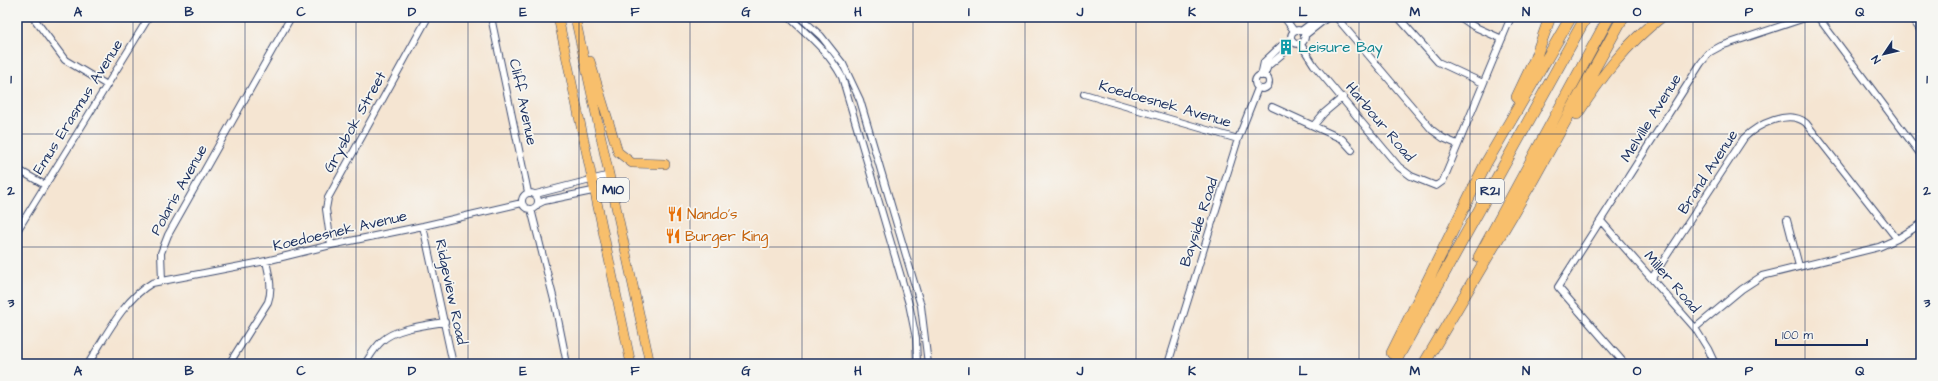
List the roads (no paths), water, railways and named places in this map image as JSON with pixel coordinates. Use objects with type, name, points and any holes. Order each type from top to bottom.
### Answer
[{"type":"highway","points":[[1386,364],[1486,163],[1534,59],[1550,17]]},
{"type":"highway","points":[[1486,163],[1571,17]]},
{"type":"highway","name":"R21","points":[[1394,364],[1586,17]]},
{"type":"highway","name":"R21","points":[[1419,364],[1516,192],[1609,17]]},
{"type":"highway","points":[[1424,364],[1531,183],[1623,17]]},
{"type":"highway","points":[[1531,183],[1599,80],[1616,58],[1634,39],[1661,17]]},
{"type":"main road","name":"M10","points":[[558,17],[631,364]]},
{"type":"main road","name":"M10","points":[[576,17],[650,364]]},
{"type":"main road","points":[[576,17],[618,152],[632,163],[665,164]]},
{"type":"street","points":[[33,17],[65,60],[107,85]]},
{"type":"street","name":"Emus Erasmus Avenue","points":[[17,231],[149,17]]},
{"type":"street","name":"Polaris Avenue","points":[[162,281],[160,253],[168,235],[291,17]]},
{"type":"street","name":"Grysbok Street","points":[[331,244],[326,208],[328,198],[428,17]]},
{"type":"street","name":"Cliff Avenue","points":[[491,17],[528,192]]},
{"type":"street","points":[[789,17],[824,49],[842,77],[909,304],[916,338],[917,364]]},
{"type":"street","points":[[800,17],[821,36],[843,64],[860,100],[921,306],[928,364]]},
{"type":"street","points":[[1284,17],[1294,32],[1296,42]]},
{"type":"street","points":[[1263,76],[1264,62],[1286,47],[1296,42],[1303,41],[1303,34],[1319,17]]},
{"type":"street","points":[[1294,32],[1303,34],[1328,17]]},
{"type":"street","points":[[1336,17],[1432,130],[1443,138],[1457,144]]},
{"type":"street","points":[[1398,17],[1438,62],[1483,83]]},
{"type":"street","points":[[1460,17],[1473,26],[1502,39]]},
{"type":"street","name":"Harbour Road","points":[[1296,42],[1405,172],[1436,186],[1441,184],[1511,17]]},
{"type":"street","name":"Melville Avenue","points":[[1626,364],[1558,287],[1601,222],[1701,63],[1710,52],[1721,46],[1808,17]]},
{"type":"street","points":[[1818,17],[1921,155]]},
{"type":"street","points":[[1911,17],[1921,31]]},
{"type":"street","points":[[1263,76],[1268,80],[1267,86],[1263,89],[1258,88],[1255,81],[1263,76]]},
{"type":"street","name":"Bayside Road","points":[[1168,364],[1238,139],[1258,88]]},
{"type":"street","name":"Koedoesnek Avenue","points":[[1084,94],[1238,139]]},
{"type":"street","points":[[1314,125],[1324,113],[1343,98]]},
{"type":"street","points":[[1272,107],[1346,141],[1352,150]]},
{"type":"street","name":"Brand Avenue","points":[[1652,278],[1744,138],[1758,127],[1784,118],[1797,117],[1806,123],[1897,239]]},
{"type":"street","points":[[17,169],[45,185]]},
{"type":"street","points":[[531,209],[526,208],[522,203],[522,198],[528,192],[536,194],[610,175]]},
{"type":"street","points":[[531,209],[544,201],[612,187]]},
{"type":"street","points":[[536,194],[539,199],[538,204]]},
{"type":"street","name":"Koedoesnek Avenue","points":[[162,281],[266,261],[331,244],[423,226],[522,203]]},
{"type":"street","points":[[531,209],[555,304],[567,364]]},
{"type":"street","points":[[1787,220],[1799,266]]},
{"type":"street","name":"Miller Road","points":[[1601,222],[1695,328],[1715,364]]},
{"type":"street","points":[[1695,328],[1756,279],[1799,266],[1879,247],[1897,239],[1921,224]]},
{"type":"street","name":"Ridgeview Road","points":[[423,226],[453,364]]},
{"type":"street","points":[[229,364],[268,302],[271,293],[271,284],[266,261]]},
{"type":"street","points":[[88,364],[137,293],[152,283],[162,281]]},
{"type":"street","points":[[365,364],[377,346],[387,336],[413,328],[445,322]]},
{"type":"place","name":"Leisure Bay","points":[[1286,47]]},
{"type":"place","name":"Nando's","points":[[675,214]]},
{"type":"place","name":"Burger King","points":[[673,236]]}]
